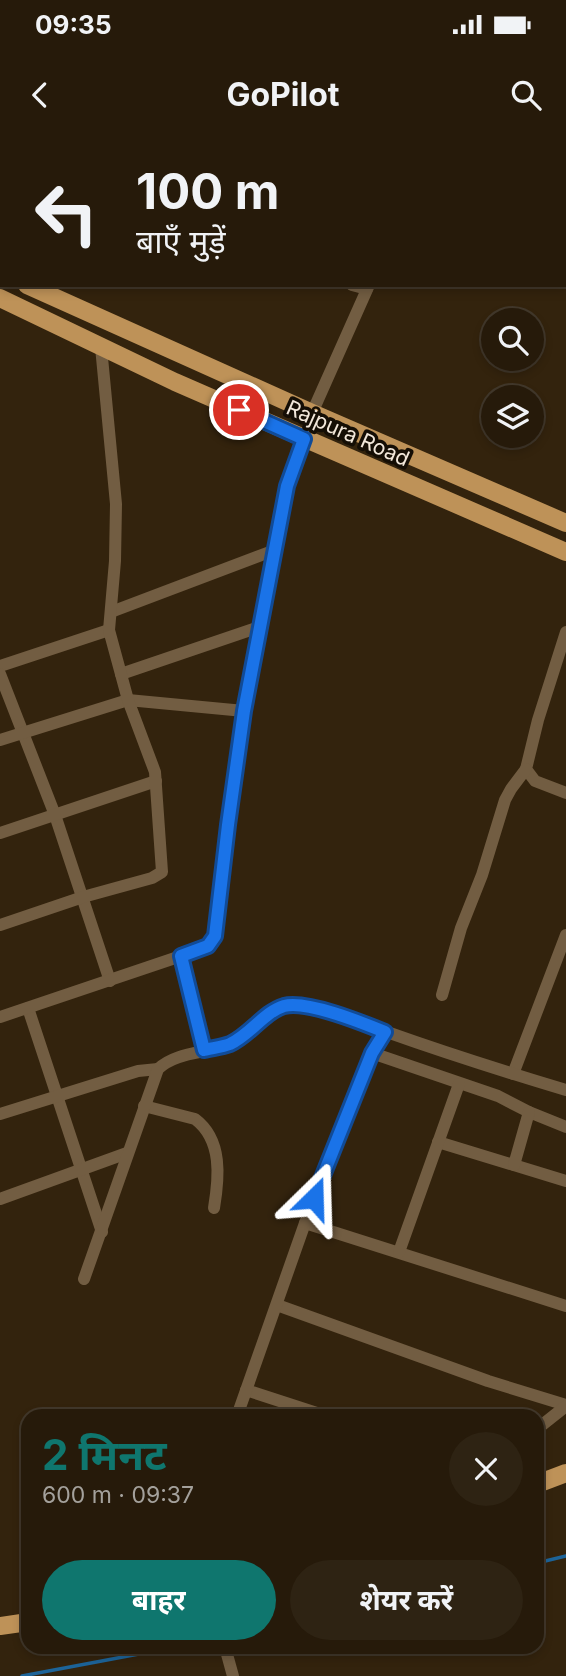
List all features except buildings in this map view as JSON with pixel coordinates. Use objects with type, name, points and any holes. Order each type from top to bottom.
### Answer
[{"type":"main road","name":"Rajpura Road","points":[[46,290],[312,413],[566,523]]},
{"type":"main road","name":"Rajpura Road","points":[[0,298],[304,439],[566,552]]},
{"type":"main road","points":[[544,1481],[566,1473]]},
{"type":"main road","points":[[0,1626],[21,1623]]},
{"type":"street","points":[[312,413],[368,287]]},
{"type":"street","points":[[0,925],[83,897],[152,878],[162,872],[156,781],[152,762],[128,700],[109,630],[116,504],[101,346]]},
{"type":"street","points":[[0,1017],[208,946],[215,936],[244,711],[287,486],[304,439]]},
{"type":"street","points":[[111,612],[275,550]]},
{"type":"street","points":[[121,674],[262,626]]},
{"type":"street","points":[[0,666],[109,630]]},
{"type":"street","points":[[442,995],[461,928],[482,875],[505,800],[526,769],[538,720],[566,632]]},
{"type":"street","points":[[0,674],[55,815],[110,981]]},
{"type":"street","points":[[0,740],[128,700],[244,711]]},
{"type":"street","points":[[526,769],[535,780],[566,793]]},
{"type":"street","points":[[0,833],[156,781]]},
{"type":"street","points":[[513,1074],[566,936]]},
{"type":"street","points":[[181,956],[204,1050]]},
{"type":"street","points":[[84,1279],[158,1069],[163,1064],[204,1050],[229,1045],[284,1006],[295,1005],[350,1018],[385,1032],[566,1090]]},
{"type":"street","points":[[28,1008],[102,1232]]},
{"type":"street","points":[[239,1409],[305,1223],[372,1053],[385,1032]]},
{"type":"street","points":[[372,1053],[498,1096],[529,1112],[566,1126]]},
{"type":"street","points":[[0,1114],[138,1070],[158,1069]]},
{"type":"street","points":[[399,1252],[459,1084]]},
{"type":"street","points":[[144,1106],[195,1119],[202,1124],[212,1139],[217,1162],[218,1180],[214,1208]]},
{"type":"street","points":[[514,1165],[529,1112]]},
{"type":"street","points":[[438,1142],[566,1181]]},
{"type":"street","points":[[0,1199],[127,1153]]},
{"type":"street","points":[[305,1223],[566,1306]]},
{"type":"street","points":[[277,1305],[488,1381],[566,1406]]},
{"type":"street","points":[[246,1390],[304,1409]]},
{"type":"street","points":[[544,1423],[566,1406]]},
{"type":"street","points":[[227,1654],[233,1676]]},
{"type":"waterway","points":[[544,1561],[566,1556]]},
{"type":"waterway","points":[[22,1676],[139,1654]]},
{"type":"route","points":[[239,410],[304,439],[287,486],[244,711],[215,936],[212,944],[181,956],[204,1050],[229,1045],[284,1006],[295,1005],[350,1018],[385,1032],[372,1053],[314,1198]]}]
